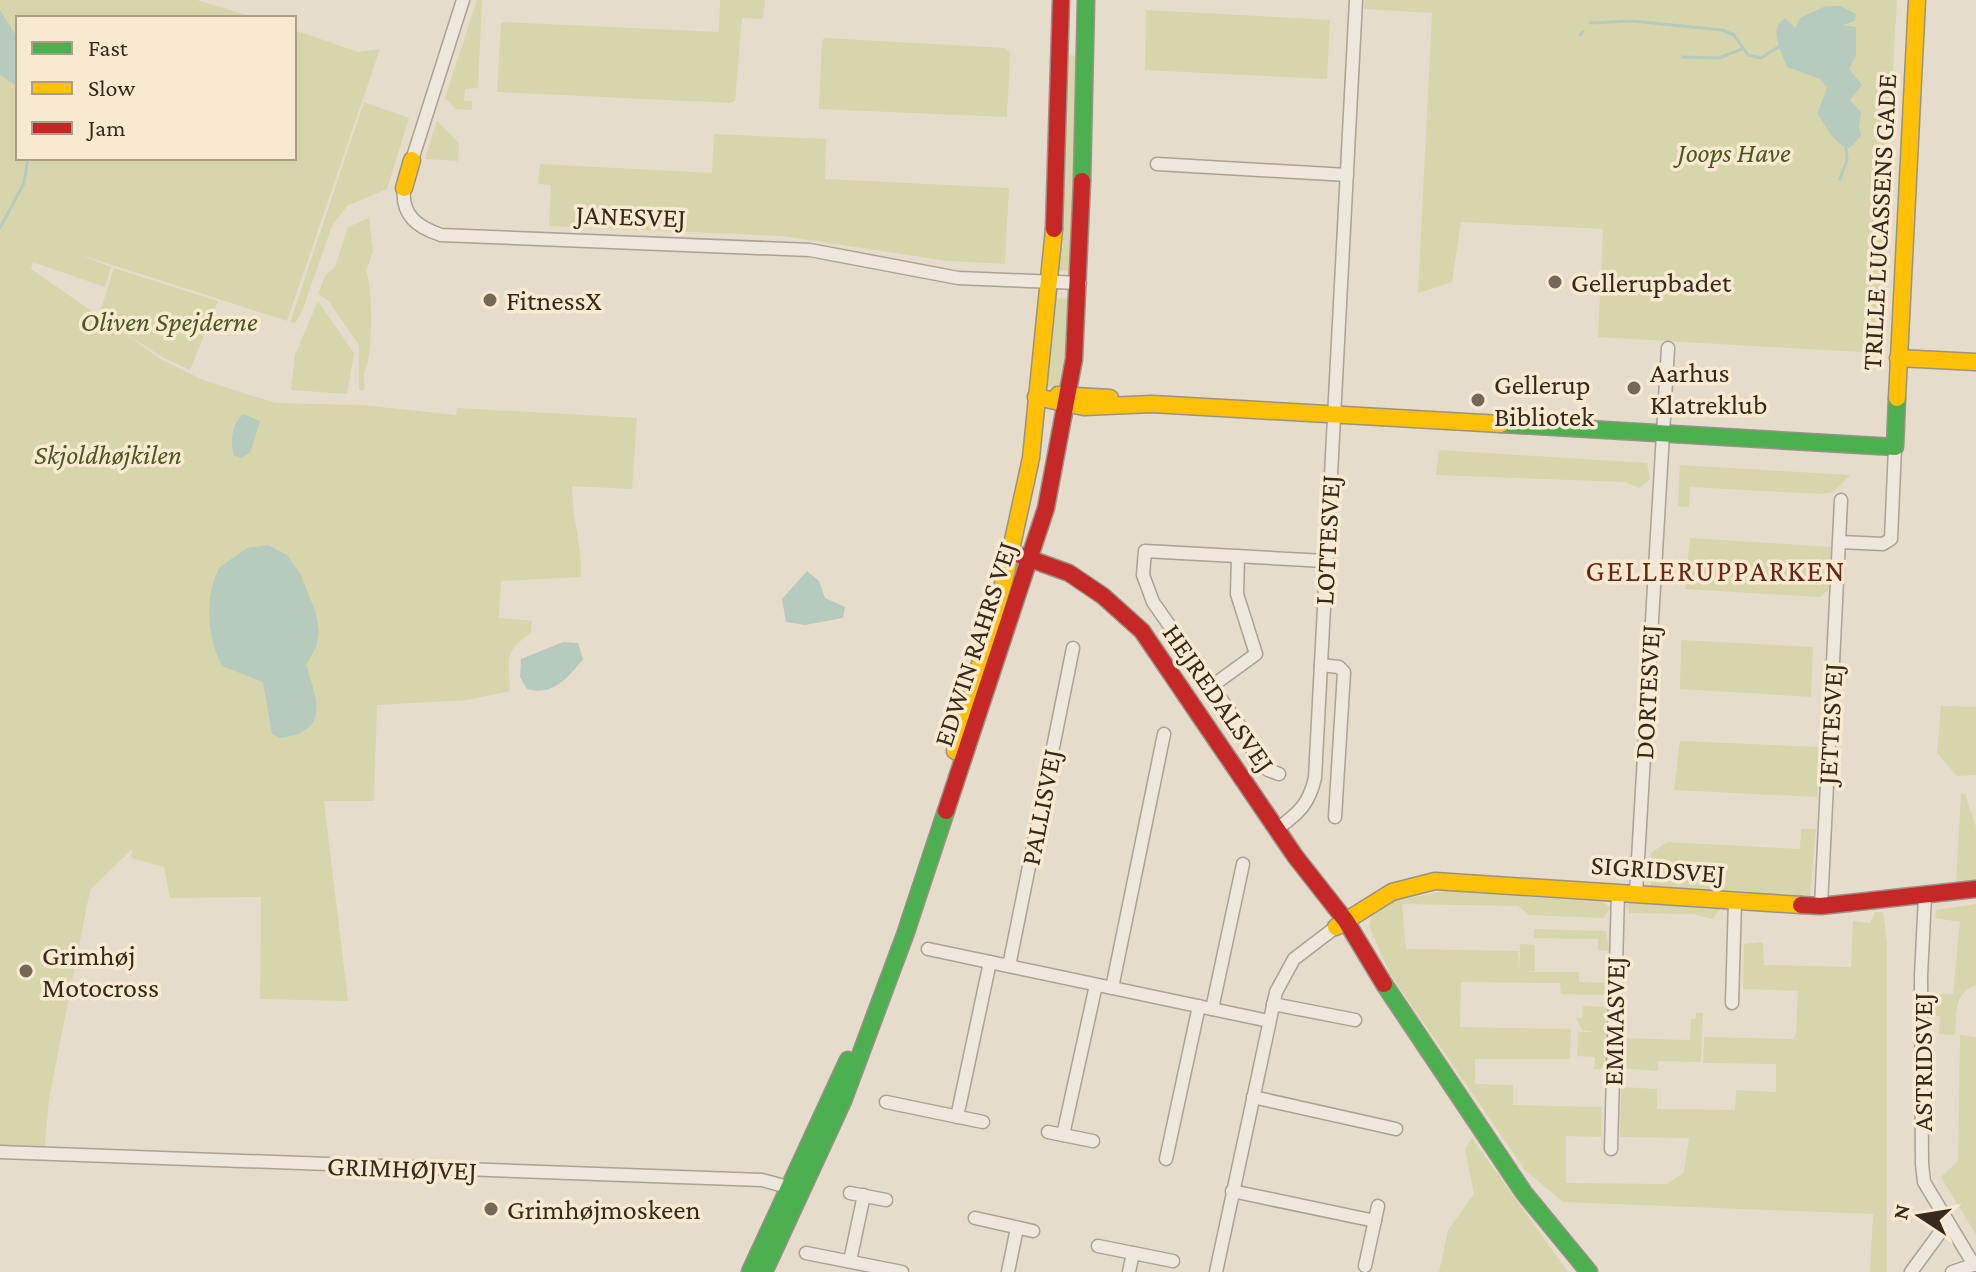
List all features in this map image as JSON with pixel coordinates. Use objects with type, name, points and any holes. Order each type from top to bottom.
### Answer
[{"type":"street","name":"JANESVEJ","points":[[463,0],[404,188],[404,205],[410,218],[421,227],[441,235],[810,250],[958,278],[1080,283]]},
{"type":"street","name":"EDWIN RAHRS VEJ","points":[[764,1272],[896,933],[958,741],[1010,556],[1031,458],[1053,245],[1061,0]]},
{"type":"street","name":"EDWIN RAHRS VEJ","points":[[750,1272],[843,1101],[905,935],[1049,498],[1068,399],[1080,283],[1086,0]]},
{"type":"street","name":"LOTTESVEJ","points":[[1277,829],[1301,812],[1311,799],[1315,778],[1356,0]]},
{"type":"street","name":"TRILLE LUCASSENS GADE","points":[[1895,447],[1917,0]]},
{"type":"street","points":[[1157,164],[1347,175]]},
{"type":"street","name":"DORTESVEJ","points":[[1636,893],[1668,348]]},
{"type":"street","points":[[1898,358],[1976,362]]},
{"type":"street","points":[[1036,397],[1895,447],[1891,539],[1883,544],[1840,542]]},
{"type":"street","name":"JETTESVEJ","points":[[1821,906],[1841,500]]},
{"type":"street","points":[[1279,774],[1268,770],[1257,760],[1244,732],[1153,602],[1143,575],[1145,551],[1325,561]]},
{"type":"street","name":"HEJREDALSVEJ","points":[[1010,556],[1085,585],[1119,608],[1142,631],[1524,1193],[1589,1272]]},
{"type":"street","points":[[1212,686],[1256,654],[1237,594],[1238,556]]},
{"type":"street","name":"PALLISVEJ","points":[[1009,966],[1073,648]]},
{"type":"street","points":[[1321,665],[1339,667],[1344,672],[1335,817]]},
{"type":"street","points":[[1112,988],[1164,734]]},
{"type":"street","points":[[1166,1159],[1243,864]]},
{"type":"street","name":"SIGRIDSVEJ","points":[[1341,924],[1392,892],[1435,881],[1821,906],[1976,889]]},
{"type":"street","name":"EMMASVEJ","points":[[1611,1149],[1618,892]]},
{"type":"street","name":"ASTRIDSVEJ","points":[[1925,896],[1921,976],[1924,1182],[1975,1264]]},
{"type":"street","points":[[1732,1003],[1735,900]]},
{"type":"street","points":[[1216,1272],[1273,1004],[1284,974],[1294,959],[1341,924]]},
{"type":"street","points":[[928,949],[1269,1021]]},
{"type":"street","points":[[957,1117],[990,962]]},
{"type":"street","points":[[1063,1135],[1096,985]]},
{"type":"street","points":[[1273,1004],[1355,1020]]},
{"type":"street","points":[[1253,1097],[1396,1129]]},
{"type":"street","points":[[886,1102],[983,1122]]},
{"type":"street","points":[[1048,1132],[1093,1141]]},
{"type":"street","name":"GRIMHØJVEJ","points":[[0,1152],[762,1180],[796,1190]]},
{"type":"street","points":[[1232,1191],[1375,1221]]},
{"type":"street","points":[[850,1261],[857,1194],[886,1200]]},
{"type":"street","points":[[1365,1266],[1378,1206]]},
{"type":"street","points":[[975,1218],[1033,1231]]},
{"type":"street","points":[[1911,1272],[1933,1238],[1947,1223]]},
{"type":"street","points":[[1008,1272],[1017,1228]]},
{"type":"street","points":[[1098,1246],[1173,1261]]},
{"type":"street","points":[[806,1253],[902,1272]]},
{"type":"street","points":[[1129,1272],[1133,1253]]},
{"type":"street","points":[[828,1272],[832,1257]]},
{"type":"street","points":[[1952,1272],[1975,1264]]},
{"type":"green space","points":[[0,0],[197,0],[250,16],[16,16],[16,160],[296,160],[296,31],[358,52],[380,49],[287,321],[81,255],[111,267],[105,287],[33,262],[31,269],[119,330],[100,312],[114,268],[218,301],[190,370],[162,357],[120,330],[162,360],[203,380],[275,403],[362,405],[456,415],[457,408],[637,418],[632,489],[572,486],[581,577],[501,581],[499,618],[532,621],[531,633],[516,646],[510,658],[510,691],[467,700],[377,705],[374,801],[324,801],[348,1001],[260,999],[261,897],[170,898],[164,867],[131,858],[132,849],[90,890],[49,1099],[44,1155],[0,1152]]},
{"type":"green space","points":[[477,0],[482,0],[478,88],[465,89],[464,101],[472,101],[472,110],[456,109],[445,98]]},
{"type":"green space","points":[[720,0],[765,0],[763,19],[742,18],[735,101],[731,103],[497,92],[501,22],[719,32]]},
{"type":"green space","name":"Joops Have","points":[[1365,0],[1897,0],[1877,353],[1598,337],[1603,229],[1461,222],[1452,282],[1418,293],[1432,13],[1364,9]]},
{"type":"green space","points":[[1146,10],[1330,20],[1327,79],[1145,70]]},
{"type":"green space","points":[[822,40],[1005,48],[1010,53],[1007,117],[819,109]]},
{"type":"green space","points":[[1065,55],[1078,56],[1075,268],[1072,271],[1058,270]]},
{"type":"green space","points":[[364,102],[409,118],[387,189],[347,206],[332,226],[302,311],[296,322],[290,323]]},
{"type":"green space","points":[[437,121],[459,143],[458,161],[425,159]]},
{"type":"green space","points":[[714,134],[826,139],[825,179],[1009,188],[1005,264],[948,261],[782,236],[549,226],[551,185],[538,184],[540,164],[712,173]]},
{"type":"green space","points":[[369,218],[373,252],[366,270],[371,328],[363,391],[359,390],[359,345],[328,300],[318,294],[325,276],[335,267],[348,227]]},
{"type":"green space","points":[[1056,298],[1069,299],[1071,303],[1061,388],[1045,386]]},
{"type":"green space","points":[[318,301],[354,353],[347,394],[291,390],[295,355]]},
{"type":"green space","points":[[1439,450],[1647,463],[1650,479],[1640,488],[1625,482],[1436,475]]},
{"type":"green space","points":[[1680,465],[1850,475],[1834,492],[1821,494],[1690,487],[1689,507],[1678,506]]},
{"type":"green space","points":[[1690,538],[1831,547],[1829,589],[1820,597],[1685,589]]},
{"type":"green space","points":[[1681,640],[1813,647],[1811,697],[1680,689]]},
{"type":"green space","points":[[1941,706],[1976,707],[1976,775],[1957,776],[1937,753]]},
{"type":"green space","points":[[1680,741],[1820,747],[1817,797],[1674,790]]},
{"type":"green space","points":[[1961,794],[1965,794],[1976,827],[1976,880],[1956,882]]},
{"type":"green space","points":[[1801,829],[1816,829],[1810,896],[1651,886],[1651,853],[1667,842],[1800,849]]},
{"type":"green space","points":[[1444,891],[1603,902],[1611,908],[1603,918],[1529,915],[1518,906],[1402,904],[1406,949],[1518,951],[1519,972],[1520,944],[1535,945],[1535,971],[1523,972],[1579,972],[1579,982],[1608,983],[1608,991],[1602,995],[1561,994],[1560,983],[1461,982],[1460,1027],[1571,1029],[1570,1059],[1475,1059],[1475,1084],[1513,1085],[1513,1105],[1602,1107],[1601,1137],[1566,1136],[1566,1183],[1667,1184],[1684,1172],[1689,1138],[1620,1137],[1621,1087],[1657,1089],[1657,1109],[1735,1110],[1736,1090],[1776,1092],[1776,1064],[1703,1063],[1704,1037],[1793,1039],[1796,1032],[1798,991],[1743,989],[1744,944],[1763,942],[1764,965],[1851,967],[1853,921],[1870,923],[1875,912],[1883,912],[1887,943],[1887,1272],[1870,1272],[1873,1214],[1563,1202],[1525,1170],[1390,974],[1369,926],[1371,917],[1395,901]]},
{"type":"green space","points":[[1976,904],[1976,985],[1963,993],[1960,999],[1955,1035],[1939,1034],[1940,1017],[1930,1014],[1929,993],[1953,994],[1960,922],[1935,918],[1936,910]]},
{"type":"green space","points":[[1626,905],[1720,909],[1713,919],[1693,914],[1629,913]]},
{"type":"green space","points":[[1534,929],[1606,931],[1609,950],[1598,951],[1598,939],[1534,938]]},
{"type":"green space","points":[[1583,1006],[1608,1007],[1606,1067],[1594,1070],[1595,1057],[1577,1056],[1578,1032],[1596,1032],[1582,1030],[1576,1018],[1582,1018]]},
{"type":"green space","points":[[1696,1013],[1703,1013],[1701,1062],[1658,1061],[1658,1071],[1621,1068],[1621,1038],[1690,1040],[1691,1019],[1696,1019]]},
{"type":"green space","points":[[1960,1035],[1976,1037],[1976,1235],[1941,1177],[1958,1161]]},
{"type":"green space","points":[[1472,1138],[1568,1272],[1439,1272],[1448,1230],[1474,1194],[1465,1149]]},
{"type":"shaded area","points":[[1826,6],[1840,6],[1856,14],[1855,21],[1843,25],[1856,27],[1856,56],[1849,69],[1862,85],[1850,100],[1861,112],[1861,136],[1850,148],[1835,139],[1817,114],[1827,88],[1820,79],[1787,67],[1777,41],[1777,28],[1785,18],[1796,28],[1800,18]]},
{"type":"shaded area","points":[[0,10],[16,36],[16,86],[0,75]]},
{"type":"shaded area","points":[[243,414],[260,421],[250,453],[241,458],[233,455],[232,438]]},
{"type":"shaded area","points":[[268,545],[287,555],[301,575],[316,613],[319,632],[316,647],[306,665],[316,702],[314,721],[307,729],[280,738],[272,734],[263,682],[222,666],[213,642],[209,616],[211,590],[220,567],[247,548]]},
{"type":"shaded area","points":[[807,571],[819,581],[825,598],[845,607],[843,618],[805,625],[786,622],[782,599]]},
{"type":"shaded area","points":[[563,642],[578,643],[583,659],[566,679],[552,688],[527,689],[520,677],[521,659]]},
{"type":"waterway","points":[[1590,23],[1632,21],[1722,30],[1734,35],[1748,55],[1761,58],[1780,46]]},
{"type":"waterway","points":[[1580,35],[1583,32]]},
{"type":"waterway","points":[[1683,57],[1719,58],[1742,49]]},
{"type":"waterway","points":[[1840,179],[1847,160],[1846,147]]},
{"type":"waterway","points":[[0,228],[24,183],[28,160]]},
{"type":"traffic: fast","points":[[1082,181],[1086,0]]},
{"type":"traffic: fast","points":[[1501,424],[1895,447],[1897,398]]},
{"type":"traffic: fast","points":[[764,1272],[843,1101],[905,935],[946,811]]},
{"type":"traffic: fast","points":[[1384,984],[1524,1193],[1589,1272]]},
{"type":"traffic: fast","points":[[750,1272],[848,1060]]},
{"type":"traffic: slow","points":[[1897,398],[1917,0]]},
{"type":"traffic: slow","points":[[404,188],[412,160]]},
{"type":"traffic: slow","points":[[955,751],[1005,577],[1031,458],[1054,229]]},
{"type":"traffic: slow","points":[[1898,358],[1976,362]]},
{"type":"traffic: slow","points":[[1058,395],[1110,398]]},
{"type":"traffic: slow","points":[[1036,397],[1084,407],[1152,404],[1501,424]]},
{"type":"traffic: slow","points":[[1336,927],[1392,892],[1435,881],[1801,905]]},
{"type":"traffic: jam","points":[[1054,229],[1061,0]]},
{"type":"traffic: jam","points":[[946,811],[1046,508],[1074,359],[1082,181]]},
{"type":"traffic: jam","points":[[1022,556],[1069,573],[1103,596],[1142,631],[1295,856],[1346,921],[1384,984]]},
{"type":"traffic: jam","points":[[1801,905],[1821,906],[1976,889]]},
{"type":"place","name":"Gellerupbadet","points":[[1555,282]]},
{"type":"place","name":"FitnessX","points":[[490,300]]},
{"type":"place","name":"Aarhus Klatreklub","points":[[1634,388]]},
{"type":"place","name":"Gellerup Bibliotek","points":[[1478,400]]},
{"type":"place","name":"Grimhøj Motocross","points":[[26,971]]},
{"type":"place","name":"Grimhøjmoskeen","points":[[491,1209]]},
{"type":"district","name":"GELLERUPPARKEN","points":[[1716,570]]},
{"type":"park label","name":"Oliven Spejderne","points":[[169,321]]},
{"type":"park label","name":"Skjoldhøjkilen","points":[[108,454]]}]
